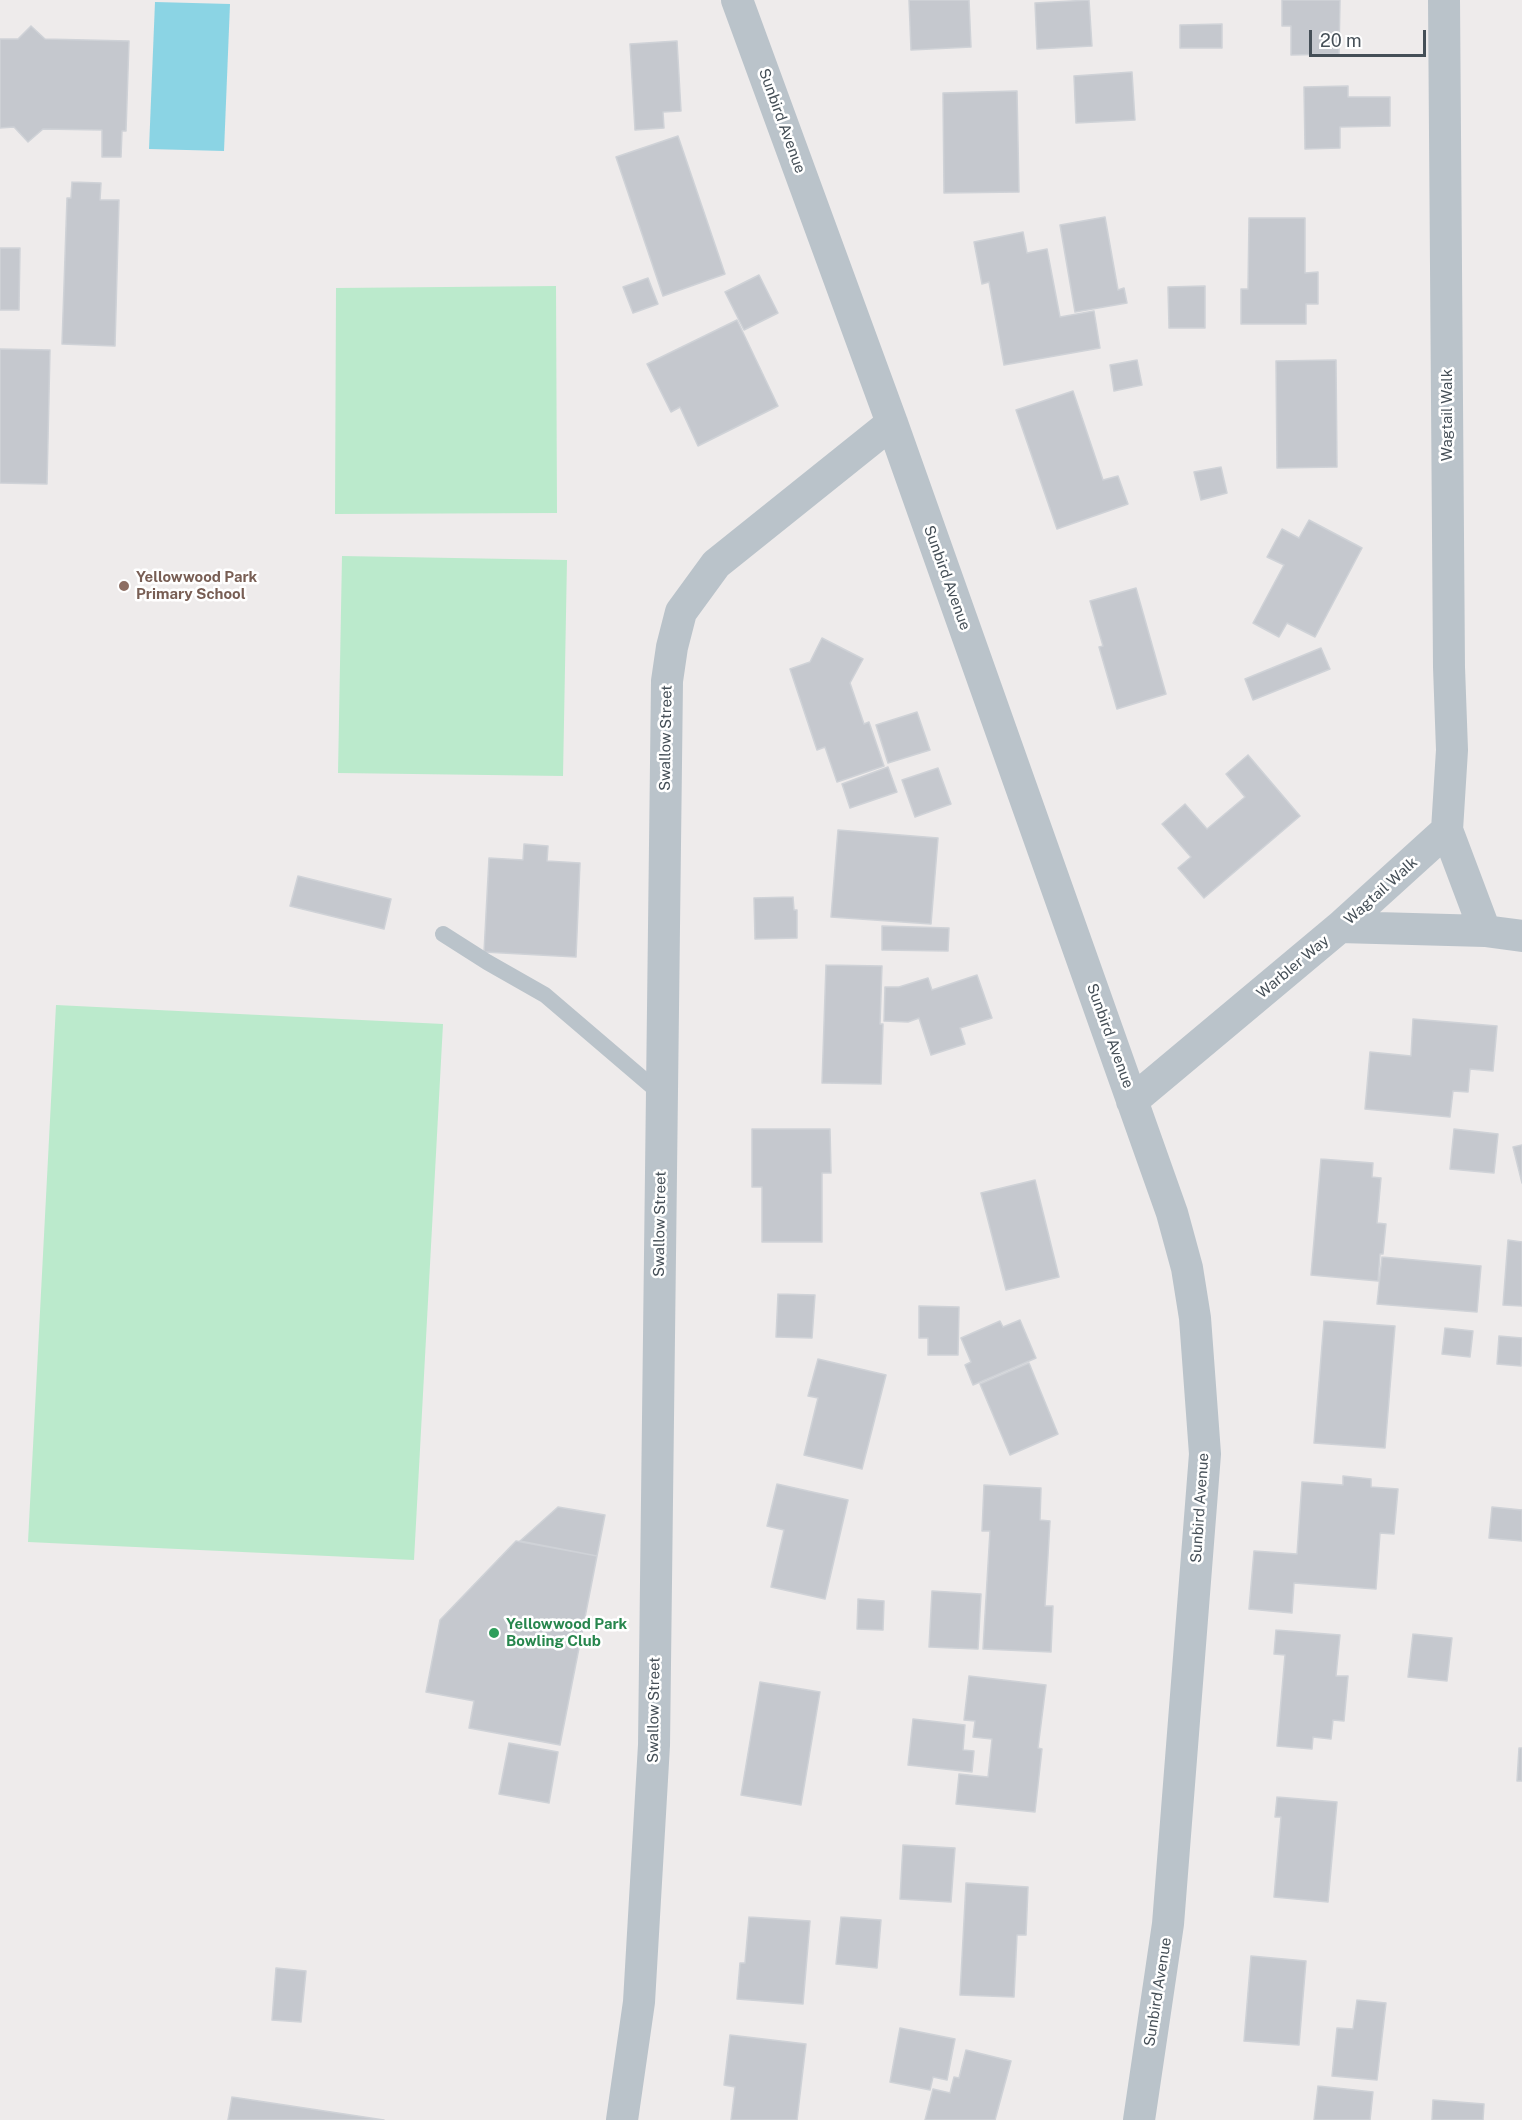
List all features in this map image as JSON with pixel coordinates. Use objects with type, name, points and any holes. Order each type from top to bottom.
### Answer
[{"type":"street","name":"Sunbird Avenue","points":[[737,0],[892,423],[1172,1213],[1187,1268],[1195,1318],[1205,1454],[1168,1924],[1139,2120]]},
{"type":"street","name":"Wagtail Walk","points":[[1444,0],[1449,655],[1452,750],[1447,830],[1485,932]]},
{"type":"street","name":"Swallow Street","points":[[621,2120],[639,2002],[654,1745],[667,681],[672,647],[681,612],[716,564],[892,423]]},
{"type":"street","name":"Wagtail Walk","points":[[1340,927],[1447,830]]},
{"type":"street","name":"Warbler Way","points":[[1132,1101],[1340,927],[1485,932],[1522,936]]},
{"type":"lane","points":[[443,934],[487,963],[545,995],[662,1095]]},
{"type":"green space","points":[[556,286],[557,513],[335,514],[336,288]]},
{"type":"green space","points":[[342,556],[567,560],[563,776],[338,773]]},
{"type":"green space","points":[[56,1005],[443,1024],[414,1560],[28,1542]]},
{"type":"water","points":[[155,2],[230,4],[224,151],[149,149]]},
{"type":"building","points":[[909,0],[969,0],[971,47],[911,50]]},
{"type":"building","points":[[1089,0],[1092,46],[1037,49],[1035,3]]},
{"type":"building","points":[[1282,0],[1340,0],[1339,54],[1291,55],[1291,26],[1282,26]]},
{"type":"building","points":[[1222,24],[1222,48],[1180,48],[1180,25]]},
{"type":"building","points":[[31,26],[45,39],[129,41],[126,131],[122,131],[121,157],[102,157],[102,130],[43,129],[28,142],[14,127],[0,128],[0,39],[18,39]]},
{"type":"building","points":[[677,41],[681,111],[663,112],[664,128],[635,130],[630,44]]},
{"type":"building","points":[[1132,72],[1135,120],[1076,123],[1074,76]]},
{"type":"building","points":[[1348,86],[1348,97],[1390,97],[1390,126],[1340,127],[1340,148],[1305,149],[1304,87]]},
{"type":"building","points":[[1017,91],[1019,192],[944,193],[943,93]]},
{"type":"building","points":[[678,136],[725,274],[663,296],[616,157]]},
{"type":"building","points":[[72,182],[101,183],[100,200],[119,200],[115,346],[62,344],[67,198],[71,198]]},
{"type":"building","points":[[1105,217],[1118,290],[1124,288],[1127,303],[1075,312],[1060,225]]},
{"type":"building","points":[[1249,218],[1305,218],[1305,273],[1318,272],[1318,304],[1306,304],[1306,324],[1241,324],[1241,289],[1248,289]]},
{"type":"building","points":[[1023,232],[1027,253],[1047,249],[1060,317],[1094,311],[1100,348],[1004,365],[989,282],[982,284],[974,242]]},
{"type":"building","points":[[0,248],[20,248],[19,310],[0,310]]},
{"type":"building","points":[[759,275],[778,313],[744,330],[725,292]]},
{"type":"building","points":[[648,278],[658,304],[633,313],[623,287]]},
{"type":"building","points":[[1205,286],[1205,328],[1169,328],[1168,287]]},
{"type":"building","points":[[737,320],[778,406],[698,446],[680,407],[671,412],[647,364]]},
{"type":"building","points":[[0,349],[50,350],[47,484],[0,483]]},
{"type":"building","points":[[1137,360],[1142,385],[1114,391],[1110,365]]},
{"type":"building","points":[[1336,360],[1337,467],[1277,468],[1276,361]]},
{"type":"building","points":[[1073,391],[1103,480],[1118,476],[1128,504],[1057,529],[1016,410]]},
{"type":"building","points":[[1221,467],[1227,493],[1201,500],[1194,472]]},
{"type":"building","points":[[1309,520],[1362,548],[1315,637],[1287,623],[1279,637],[1253,623],[1284,565],[1267,557],[1282,529],[1299,538]]},
{"type":"building","points":[[1136,588],[1166,694],[1117,709],[1099,647],[1103,646],[1090,601]]},
{"type":"building","points":[[822,638],[863,659],[850,683],[864,724],[869,722],[884,766],[837,782],[825,747],[817,750],[790,669],[810,662]]},
{"type":"building","points":[[1321,648],[1330,669],[1253,700],[1245,679]]},
{"type":"building","points":[[917,712],[930,750],[888,763],[876,725]]},
{"type":"building","points":[[1248,755],[1300,816],[1204,898],[1178,868],[1191,857],[1162,824],[1185,804],[1207,829],[1245,797],[1226,774]]},
{"type":"building","points":[[888,767],[897,792],[850,808],[842,784]]},
{"type":"building","points":[[938,768],[951,804],[915,817],[902,780]]},
{"type":"building","points":[[838,830],[938,838],[931,924],[831,917]]},
{"type":"building","points":[[524,844],[548,846],[547,861],[580,863],[576,957],[484,952],[489,858],[523,860]]},
{"type":"building","points":[[298,876],[391,899],[384,929],[290,906]]},
{"type":"building","points":[[793,897],[794,910],[797,910],[797,938],[755,939],[754,898]]},
{"type":"building","points":[[882,926],[949,928],[948,951],[882,950]]},
{"type":"building","points":[[826,965],[882,966],[881,1084],[822,1083]]},
{"type":"building","points":[[977,975],[992,1018],[960,1028],[965,1044],[931,1055],[919,1018],[908,1022],[884,1021],[885,987],[899,987],[928,978],[932,990]]},
{"type":"building","points":[[1413,1019],[1497,1026],[1493,1071],[1470,1069],[1468,1092],[1453,1091],[1450,1117],[1365,1109],[1370,1052],[1411,1056]]},
{"type":"building","points":[[752,1129],[830,1129],[831,1173],[822,1173],[822,1242],[762,1242],[762,1187],[752,1187]]},
{"type":"building","points":[[1454,1129],[1498,1134],[1494,1173],[1450,1169]]},
{"type":"building","points":[[1522,1145],[1522,1183],[1513,1147]]},
{"type":"building","points":[[1321,1159],[1373,1163],[1372,1177],[1381,1178],[1377,1223],[1386,1224],[1378,1281],[1311,1275]]},
{"type":"building","points":[[1035,1180],[1059,1277],[1006,1290],[981,1193]]},
{"type":"building","points":[[1508,1240],[1522,1242],[1522,1306],[1503,1305]]},
{"type":"building","points":[[1382,1257],[1481,1266],[1477,1312],[1377,1304]]},
{"type":"building","points":[[778,1294],[815,1295],[812,1338],[776,1337]]},
{"type":"building","points":[[919,1306],[959,1307],[958,1355],[928,1355],[928,1338],[919,1338]]},
{"type":"building","points":[[1020,1320],[1036,1358],[973,1385],[965,1365],[971,1362],[961,1338],[1000,1321],[1003,1327]]},
{"type":"building","points":[[1324,1321],[1395,1326],[1385,1448],[1314,1443]]},
{"type":"building","points":[[1445,1328],[1473,1331],[1470,1357],[1442,1354]]},
{"type":"building","points":[[1499,1336],[1522,1338],[1521,1366],[1497,1364]]},
{"type":"building","points":[[818,1359],[886,1375],[862,1469],[804,1455],[818,1398],[808,1396]]},
{"type":"building","points":[[1029,1363],[1058,1434],[1010,1455],[980,1384]]},
{"type":"building","points":[[1343,1476],[1371,1479],[1371,1487],[1398,1489],[1394,1534],[1380,1533],[1376,1589],[1294,1583],[1292,1613],[1249,1609],[1254,1551],[1297,1554],[1302,1482],[1343,1485]]},
{"type":"building","points":[[777,1484],[848,1500],[825,1599],[771,1587],[784,1530],[767,1526]]},
{"type":"building","points":[[984,1485],[1041,1488],[1040,1520],[1050,1521],[1045,1606],[1053,1606],[1051,1652],[983,1649],[990,1531],[982,1531]]},
{"type":"building","points":[[558,1507],[605,1515],[597,1556],[520,1541]]},
{"type":"building","points":[[1492,1507],[1522,1510],[1522,1541],[1489,1538]]},
{"type":"building","points":[[516,1541],[597,1556],[560,1745],[469,1728],[474,1701],[426,1692],[440,1620]]},
{"type":"building","points":[[932,1591],[981,1594],[978,1649],[929,1647]]},
{"type":"building","points":[[858,1599],[884,1601],[883,1630],[857,1629]]},
{"type":"building","points":[[1276,1630],[1340,1635],[1336,1676],[1348,1676],[1344,1721],[1333,1720],[1331,1739],[1313,1737],[1312,1749],[1277,1746],[1285,1655],[1274,1654]]},
{"type":"building","points":[[1413,1634],[1452,1638],[1447,1681],[1408,1677]]},
{"type":"building","points":[[969,1676],[1046,1685],[1038,1748],[1042,1749],[1035,1812],[956,1804],[959,1774],[988,1777],[992,1739],[973,1737],[975,1721],[964,1720]]},
{"type":"building","points":[[760,1682],[820,1692],[801,1805],[741,1795]]},
{"type":"building","points":[[913,1719],[965,1725],[963,1750],[974,1751],[972,1772],[908,1765]]},
{"type":"building","points":[[509,1743],[558,1752],[549,1803],[499,1794]]},
{"type":"building","points":[[1519,1748],[1522,1748],[1522,1781],[1517,1781]]},
{"type":"building","points":[[1277,1797],[1337,1802],[1328,1902],[1274,1897],[1281,1817],[1275,1817]]},
{"type":"building","points":[[903,1845],[955,1848],[951,1902],[900,1899]]},
{"type":"building","points":[[966,1883],[1028,1887],[1026,1935],[1017,1935],[1014,1997],[960,1995]]},
{"type":"building","points":[[749,1917],[810,1921],[803,2004],[737,1999],[740,1963],[745,1963]]},
{"type":"building","points":[[841,1917],[881,1920],[877,1968],[836,1964]]},
{"type":"building","points":[[1251,1956],[1306,1961],[1299,2045],[1244,2041]]},
{"type":"building","points":[[276,1968],[306,1971],[301,2022],[272,2020]]},
{"type":"building","points":[[1357,2000],[1386,2003],[1377,2080],[1332,2076],[1337,2028],[1353,2029]]},
{"type":"building","points":[[900,2028],[955,2039],[947,2080],[933,2077],[930,2090],[890,2082]]},
{"type":"building","points":[[730,2035],[806,2044],[797,2120],[731,2120],[735,2087],[724,2085]]},
{"type":"building","points":[[966,2050],[1011,2061],[995,2120],[925,2120],[933,2089],[950,2093],[954,2077],[959,2078]]},
{"type":"building","points":[[1318,2086],[1373,2092],[1370,2120],[1314,2120]]},
{"type":"building","points":[[232,2097],[384,2120],[228,2120]]},
{"type":"building","points":[[1433,2100],[1484,2104],[1483,2120],[1432,2120]]},
{"type":"place","name":"Yellowwood Park Primary School","points":[[124,586]]},
{"type":"place","name":"Yellowwood Park Bowling Club","points":[[494,1633]]}]
